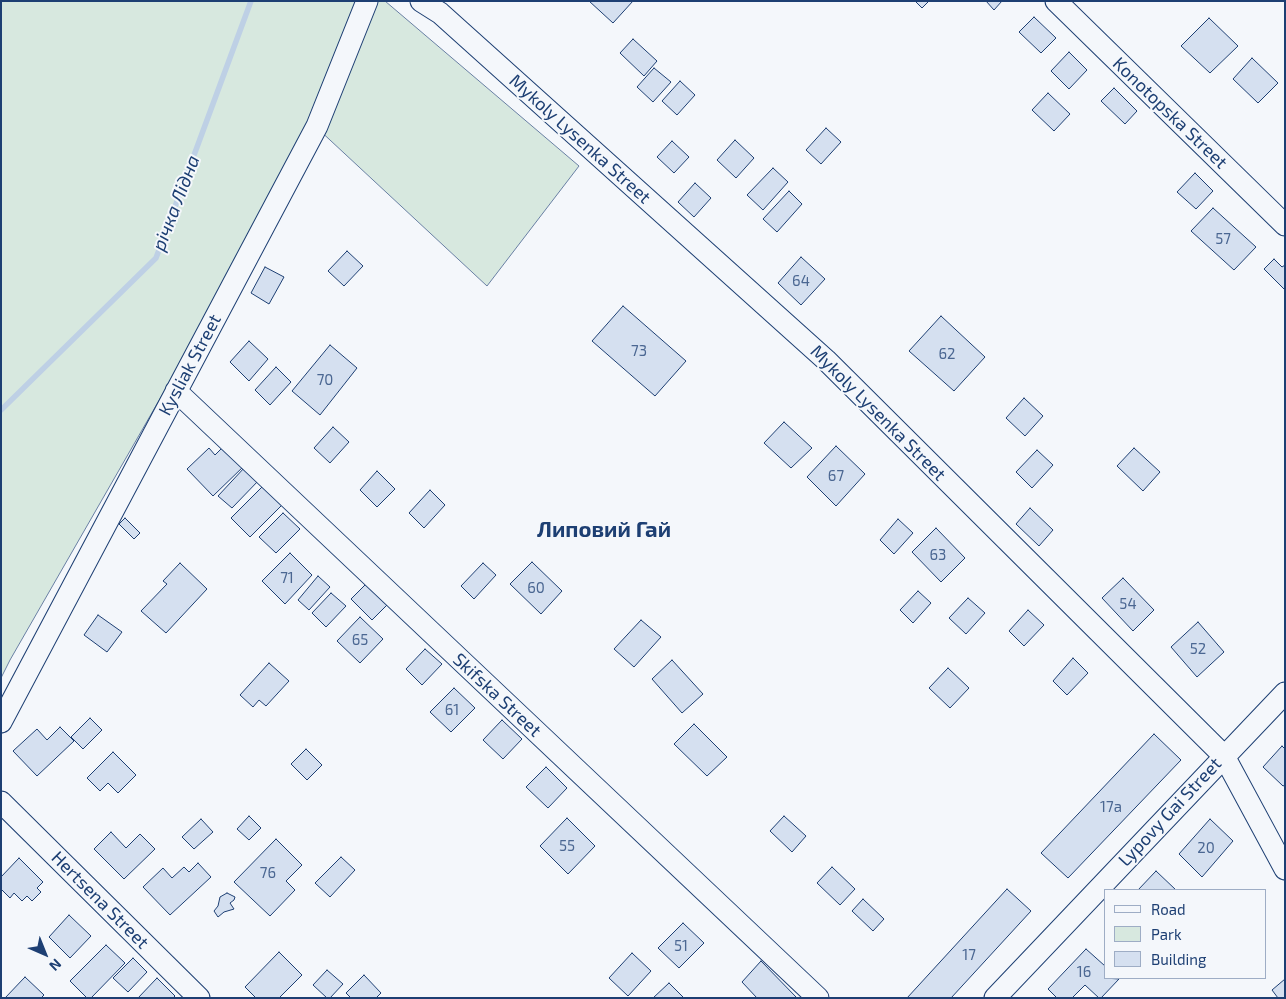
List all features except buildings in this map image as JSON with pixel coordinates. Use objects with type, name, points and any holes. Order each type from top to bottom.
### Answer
[{"type":"street","name":"Kysliak Street","points":[[1,722],[316,126],[367,1]]},
{"type":"street","name":"Mykoly Lysenka Street","points":[[421,1],[440,13],[826,360],[1224,756],[1285,870]]},
{"type":"street","name":"Konotopska Street","points":[[1056,1],[1285,225]]},
{"type":"street","name":"Skifska Street","points":[[176,391],[818,998]]},
{"type":"street","name":"Lypovy Gai Street","points":[[995,998],[1285,693]]},
{"type":"street","name":"Hertsena Street","points":[[1,802],[199,998]]},
{"type":"green space","points":[[1,1],[385,1],[579,166],[487,286],[316,127],[1,678]]},
{"type":"waterway","name":"річка Лідна","points":[[1,410],[156,258],[251,1]]},
{"type":"district","name":"Липовий Гай","points":[[604,530]]}]
